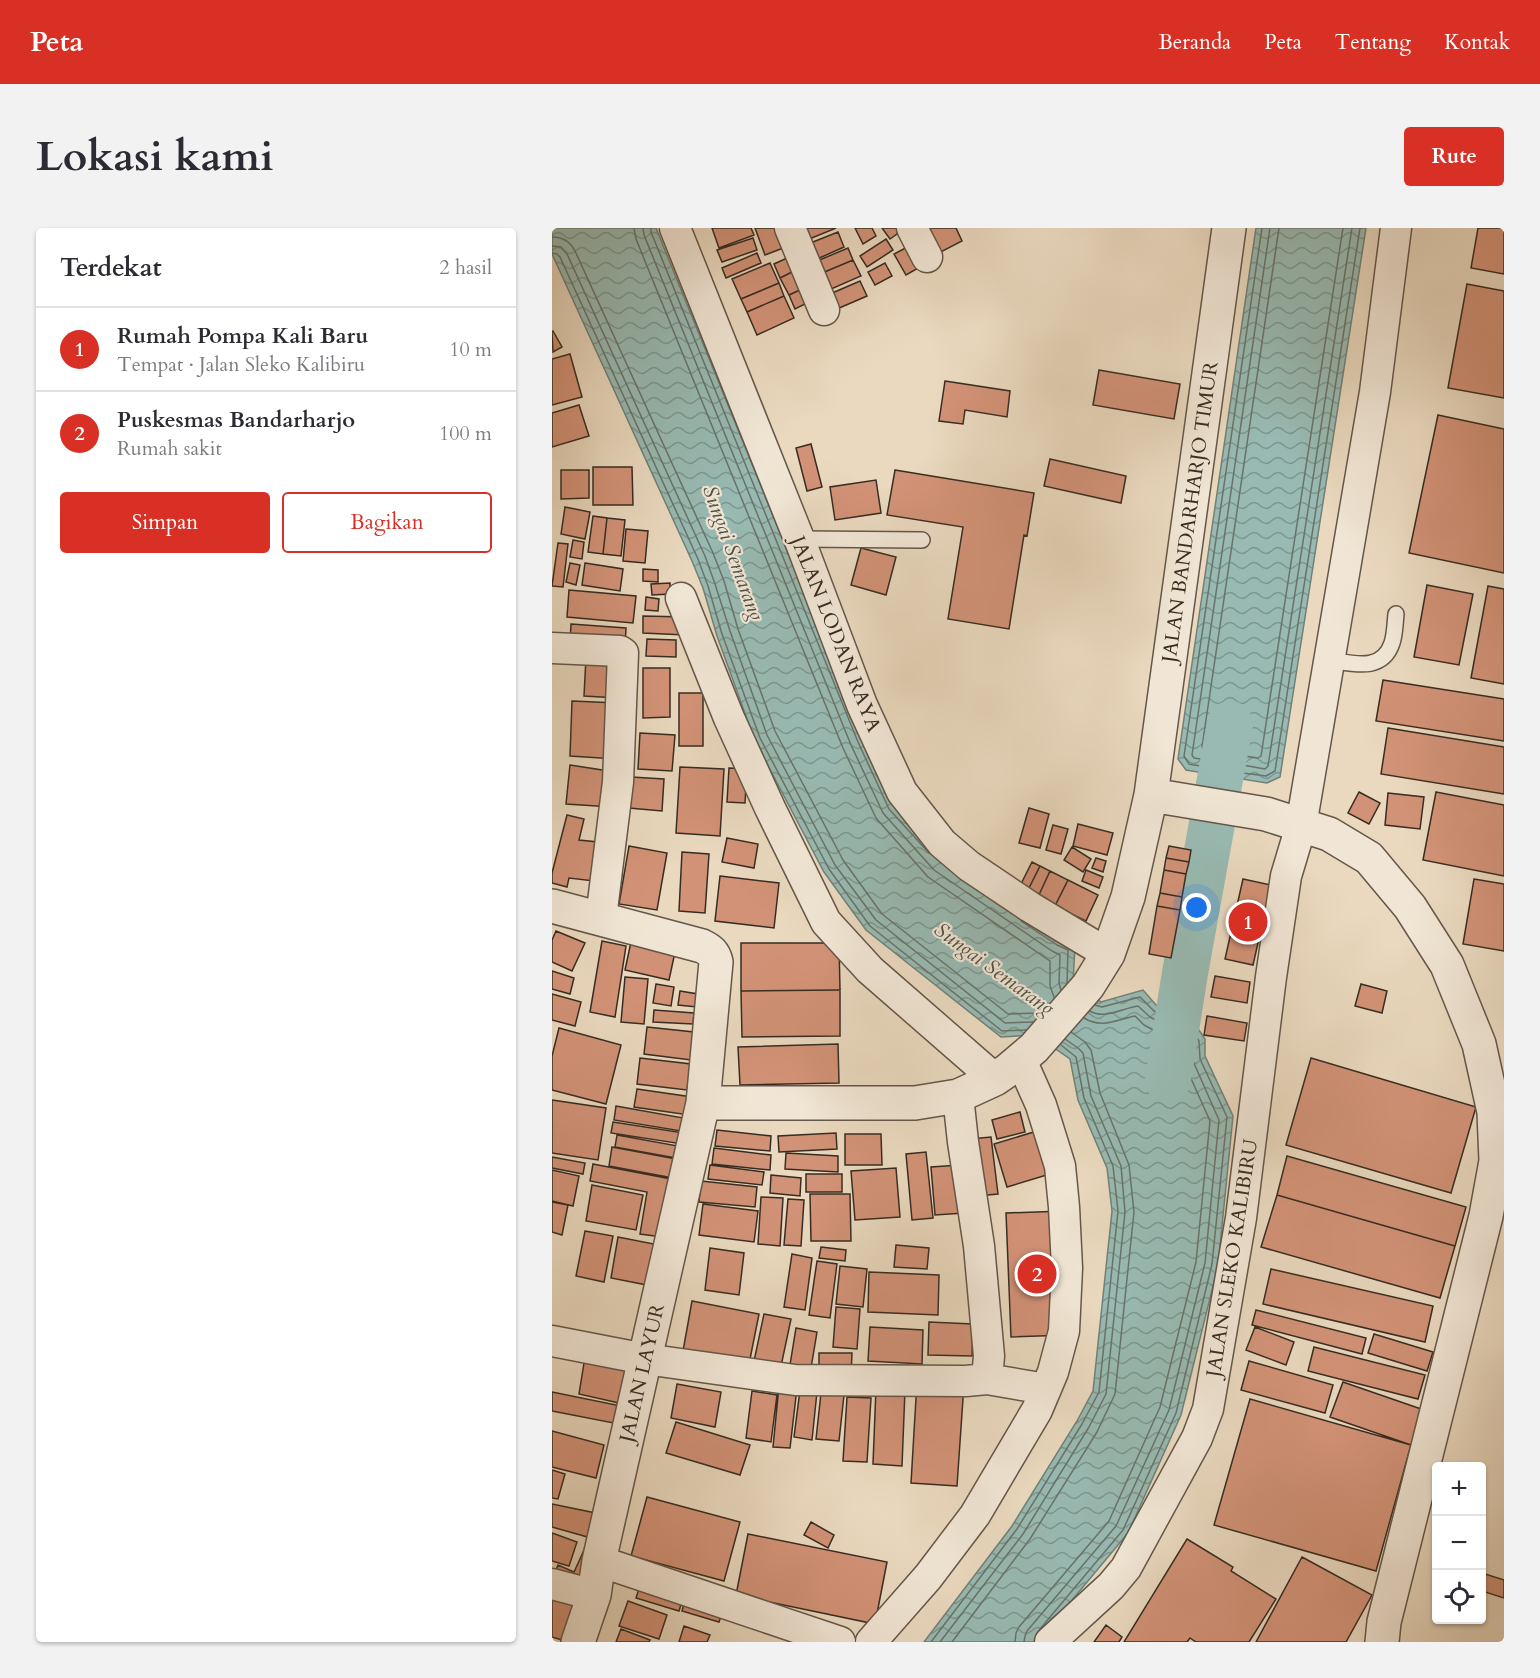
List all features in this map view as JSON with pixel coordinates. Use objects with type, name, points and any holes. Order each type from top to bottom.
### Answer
[{"type":"street","name":"JALAN LODAN RAYA","points":[[675,228],[862,705],[902,792],[942,843],[969,866],[1030,907],[1108,954]]},
{"type":"street","points":[[790,228],[825,310]]},
{"type":"street","points":[[912,228],[927,257]]},
{"type":"street","name":"JALAN BANDARHARJO TIMUR","points":[[703,1103],[915,1103],[958,1096],[995,1079],[1027,1054],[1088,986],[1108,954],[1128,897],[1151,795],[1229,228]]},
{"type":"street","name":"JALAN SLEKO KALIBIRU","points":[[1050,1642],[1111,1586],[1126,1568],[1192,1448],[1208,1409],[1241,1218],[1286,876],[1301,826],[1375,392],[1396,228]]},
{"type":"street","points":[[681,598],[729,718],[826,922],[870,970],[995,1079]]},
{"type":"street","points":[[552,648],[623,653],[618,782],[601,918],[552,906]]},
{"type":"street","points":[[1151,795],[1266,814],[1329,834],[1369,858],[1410,907],[1448,965],[1499,1098],[1500,1162],[1384,1622],[1382,1642]]},
{"type":"street","name":"JALAN LAYUR","points":[[578,1642],[594,1595],[599,1561],[703,1103],[716,962],[711,951],[702,946],[601,918]]},
{"type":"street","points":[[871,1642],[928,1577],[975,1515],[1037,1410],[1053,1372],[1064,1331],[1067,1268],[1060,1166],[1027,1054]]},
{"type":"street","points":[[958,1096],[980,1246],[989,1356],[987,1379]]},
{"type":"street","points":[[552,1341],[645,1359],[795,1380],[966,1381],[987,1379],[1046,1389]]},
{"type":"street","points":[[599,1561],[840,1642]]},
{"type":"street","points":[[552,1584],[594,1595]]},
{"type":"lane","points":[[798,539],[922,540]]},
{"type":"lane","points":[[1329,660],[1373,664],[1385,657],[1392,644],[1396,614]]},
{"type":"water","name":"Sungai Semarang","points":[[552,228],[656,228],[864,740],[894,805],[1075,945],[1073,984],[1101,1002],[1143,990],[1157,1006],[1197,1027],[1205,1039],[1205,1056],[1233,1116],[1218,1266],[1181,1415],[1128,1533],[1035,1642],[924,1642],[1012,1526],[1093,1391],[1112,1211],[1107,1168],[1078,1100],[1070,1059],[1035,1035],[1001,1037],[866,930],[824,872],[755,741],[692,561],[552,254]]},
{"type":"water","points":[[1256,228],[1366,228],[1280,777],[1267,783],[1236,778],[1233,788],[1208,784],[1210,774],[1186,770],[1178,759]]},
{"type":"building","points":[[712,228],[751,228],[754,235],[719,248]]},
{"type":"building","points":[[755,228],[785,228],[791,245],[765,255]]},
{"type":"building","points":[[796,228],[836,228],[802,242]]},
{"type":"building","points":[[855,228],[872,228],[876,236],[863,244]]},
{"type":"building","points":[[882,228],[903,228],[904,229],[890,239]]},
{"type":"building","points":[[917,228],[956,228],[962,241],[931,257]]},
{"type":"building","points":[[1478,228],[1504,228],[1504,274],[1471,268]]},
{"type":"building","points":[[838,232],[844,247],[815,260],[808,244]]},
{"type":"building","points":[[753,238],[757,250],[722,262],[717,250]]},
{"type":"building","points":[[886,239],[893,250],[867,267],[860,256]]},
{"type":"building","points":[[915,243],[927,263],[906,275],[894,254]]},
{"type":"building","points":[[848,248],[853,260],[815,276],[810,264]]},
{"type":"building","points":[[757,253],[761,263],[726,278],[722,268]]},
{"type":"building","points":[[796,254],[802,267],[780,278],[774,264]]},
{"type":"building","points":[[853,260],[861,276],[822,293],[815,276]]},
{"type":"building","points":[[770,263],[779,283],[741,299],[732,279]]},
{"type":"building","points":[[885,263],[892,276],[875,285],[868,272]]},
{"type":"building","points":[[802,267],[811,285],[789,295],[780,278]]},
{"type":"building","points":[[860,281],[867,296],[837,309],[830,294]]},
{"type":"building","points":[[779,283],[784,296],[747,312],[741,299]]},
{"type":"building","points":[[1467,284],[1504,291],[1504,398],[1448,388]]},
{"type":"building","points":[[811,285],[817,298],[795,309],[789,295]]},
{"type":"building","points":[[784,296],[794,318],[757,335],[747,312]]},
{"type":"building","points":[[552,332],[562,347],[553,352]]},
{"type":"building","points":[[570,354],[582,397],[552,405],[552,359]]},
{"type":"building","points":[[1099,370],[1180,384],[1174,419],[1093,405]]},
{"type":"building","points":[[945,381],[1010,391],[1007,417],[965,410],[963,424],[939,421]]},
{"type":"building","points":[[579,405],[589,436],[552,447],[552,413]]},
{"type":"building","points":[[1438,415],[1504,429],[1504,573],[1409,553]]},
{"type":"building","points":[[811,444],[822,487],[807,491],[796,448]]},
{"type":"building","points":[[1050,459],[1126,476],[1121,503],[1044,486]]},
{"type":"building","points":[[593,467],[632,467],[633,505],[593,505]]},
{"type":"building","points":[[561,470],[589,470],[589,498],[561,499]]},
{"type":"building","points":[[895,470],[1034,493],[1027,536],[1024,535],[1009,629],[948,619],[963,527],[887,515]]},
{"type":"building","points":[[876,480],[881,513],[835,520],[830,487]]},
{"type":"building","points":[[565,507],[590,512],[585,539],[561,534]]},
{"type":"building","points":[[593,516],[607,518],[603,554],[588,552]]},
{"type":"building","points":[[607,518],[625,520],[621,556],[603,554]]},
{"type":"building","points":[[626,529],[648,531],[645,563],[623,561]]},
{"type":"building","points":[[573,540],[584,542],[582,559],[570,557]]},
{"type":"building","points":[[558,543],[568,544],[563,587],[552,586]]},
{"type":"building","points":[[861,548],[896,557],[886,595],[851,585]]},
{"type":"building","points":[[570,563],[580,565],[576,585],[566,582]]},
{"type":"building","points":[[585,563],[623,569],[620,591],[582,585]]},
{"type":"building","points":[[643,569],[658,570],[658,582],[643,581]]},
{"type":"building","points":[[670,583],[670,594],[652,595],[651,584]]},
{"type":"building","points":[[1427,585],[1473,594],[1459,665],[1414,657]]},
{"type":"building","points":[[1488,586],[1504,589],[1504,684],[1471,678]]},
{"type":"building","points":[[569,590],[636,596],[633,623],[567,617]]},
{"type":"building","points":[[646,597],[659,599],[658,611],[645,610]]},
{"type":"building","points":[[643,616],[685,617],[685,635],[643,633]]},
{"type":"building","points":[[571,624],[626,628],[625,647],[570,643]]},
{"type":"building","points":[[647,639],[676,640],[676,657],[646,656]]},
{"type":"building","points":[[586,657],[619,659],[618,698],[584,696]]},
{"type":"building","points":[[643,668],[670,668],[670,717],[643,718]]},
{"type":"building","points":[[1383,680],[1504,699],[1504,741],[1376,721]]},
{"type":"building","points":[[679,693],[703,693],[703,746],[679,746]]},
{"type":"building","points":[[572,701],[617,703],[616,759],[570,756]]},
{"type":"building","points":[[1388,728],[1504,747],[1504,794],[1381,774]]},
{"type":"building","points":[[640,733],[675,735],[672,771],[638,769]]},
{"type":"building","points":[[570,765],[615,772],[612,807],[566,804]]},
{"type":"building","points":[[680,767],[724,769],[720,836],[676,833]]},
{"type":"building","points":[[729,768],[747,769],[745,803],[727,802]]},
{"type":"building","points":[[631,777],[664,779],[662,811],[629,808]]},
{"type":"building","points":[[1359,792],[1380,803],[1369,824],[1348,813]]},
{"type":"building","points":[[1436,792],[1504,805],[1504,876],[1423,860]]},
{"type":"building","points":[[1388,793],[1424,797],[1420,829],[1385,825]]},
{"type":"building","points":[[1029,808],[1049,814],[1040,848],[1019,843]]},
{"type":"building","points":[[567,815],[584,819],[579,840],[608,843],[603,882],[569,878],[567,887],[552,883],[552,873]]},
{"type":"building","points":[[1078,824],[1113,833],[1107,855],[1073,846]]},
{"type":"building","points":[[1053,825],[1068,829],[1061,854],[1046,850]]},
{"type":"building","points":[[727,838],[758,844],[754,868],[722,862]]},
{"type":"building","points":[[629,846],[667,853],[657,910],[619,904]]},
{"type":"building","points":[[1169,846],[1191,850],[1189,862],[1166,858]]},
{"type":"building","points":[[1072,847],[1091,859],[1083,872],[1064,860]]},
{"type":"building","points":[[682,852],[709,854],[705,913],[679,911]]},
{"type":"building","points":[[1096,858],[1106,861],[1103,872],[1092,868]]},
{"type":"building","points":[[1166,858],[1189,862],[1186,874],[1164,870]]},
{"type":"building","points":[[1032,862],[1040,866],[1027,892],[1019,888]]},
{"type":"building","points":[[1040,866],[1050,871],[1038,897],[1027,892]]},
{"type":"building","points":[[1086,870],[1103,877],[1099,888],[1082,881]]},
{"type":"building","points":[[1164,870],[1186,874],[1182,897],[1160,893]]},
{"type":"building","points":[[1050,871],[1068,880],[1055,906],[1038,897]]},
{"type":"building","points":[[720,876],[779,883],[774,928],[715,921]]},
{"type":"building","points":[[1243,879],[1271,885],[1253,965],[1225,959]]},
{"type":"building","points":[[1474,879],[1504,884],[1504,951],[1463,944]]},
{"type":"building","points":[[1068,880],[1098,895],[1086,921],[1055,906]]},
{"type":"building","points":[[1160,893],[1182,897],[1180,910],[1157,906]]},
{"type":"building","points":[[1157,906],[1180,910],[1171,958],[1149,954]]},
{"type":"building","points":[[556,931],[585,943],[572,971],[552,962],[552,940]]},
{"type":"building","points":[[602,941],[626,946],[615,1017],[590,1012]]},
{"type":"building","points":[[631,942],[675,952],[669,980],[625,970]]},
{"type":"building","points":[[741,943],[839,943],[840,990],[741,991]]},
{"type":"building","points":[[552,971],[574,978],[570,994],[552,989]]},
{"type":"building","points":[[1215,976],[1250,982],[1247,1003],[1211,997]]},
{"type":"building","points":[[625,977],[648,979],[644,1024],[621,1022]]},
{"type":"building","points":[[656,984],[674,987],[671,1006],[653,1003]]},
{"type":"building","points":[[1361,984],[1387,991],[1382,1013],[1355,1006]]},
{"type":"building","points":[[840,990],[840,1036],[742,1037],[741,991]]},
{"type":"building","points":[[680,991],[698,994],[697,1007],[678,1005]]},
{"type":"building","points":[[552,994],[581,1002],[575,1026],[552,1020]]},
{"type":"building","points":[[654,1010],[694,1013],[693,1024],[653,1022]]},
{"type":"building","points":[[1207,1016],[1247,1023],[1244,1041],[1204,1035]]},
{"type":"building","points":[[647,1027],[694,1032],[691,1060],[644,1054]]},
{"type":"building","points":[[559,1028],[621,1045],[606,1104],[552,1090],[552,1056]]},
{"type":"building","points":[[838,1044],[839,1083],[740,1085],[738,1047]]},
{"type":"building","points":[[640,1058],[691,1064],[687,1090],[637,1084]]},
{"type":"building","points":[[1311,1058],[1476,1107],[1451,1193],[1286,1145]]},
{"type":"building","points":[[637,1089],[692,1097],[689,1115],[634,1107]]},
{"type":"building","points":[[552,1100],[606,1108],[598,1160],[552,1153]]},
{"type":"building","points":[[616,1106],[689,1119],[687,1132],[614,1120]]},
{"type":"building","points":[[1020,1112],[1025,1132],[997,1139],[992,1120]]},
{"type":"building","points":[[613,1122],[684,1133],[682,1144],[611,1133]]},
{"type":"building","points":[[717,1130],[771,1136],[770,1151],[715,1146]]},
{"type":"building","points":[[1037,1131],[1050,1174],[1007,1187],[994,1144]]},
{"type":"building","points":[[836,1133],[837,1149],[779,1152],[778,1136]]},
{"type":"building","points":[[845,1134],[881,1134],[882,1165],[845,1165]]},
{"type":"building","points":[[617,1135],[678,1146],[676,1158],[615,1147]]},
{"type":"building","points":[[991,1137],[998,1194],[977,1196],[970,1139]]},
{"type":"building","points":[[612,1147],[676,1159],[673,1178],[609,1166]]},
{"type":"building","points":[[714,1148],[771,1155],[770,1170],[712,1164]]},
{"type":"building","points":[[926,1152],[933,1218],[912,1220],[906,1154]]},
{"type":"building","points":[[786,1153],[838,1156],[838,1172],[785,1169]]},
{"type":"building","points":[[1287,1156],[1466,1207],[1455,1246],[1277,1195]]},
{"type":"building","points":[[552,1157],[585,1163],[583,1174],[552,1168]]},
{"type":"building","points":[[593,1164],[671,1179],[662,1237],[640,1234],[647,1192],[590,1181]]},
{"type":"building","points":[[710,1165],[764,1172],[762,1185],[708,1179]]},
{"type":"building","points":[[960,1165],[964,1213],[935,1215],[931,1167]]},
{"type":"building","points":[[896,1168],[900,1217],[855,1220],[851,1171]]},
{"type":"building","points":[[552,1170],[579,1176],[573,1206],[552,1201]]},
{"type":"building","points":[[806,1174],[842,1174],[842,1192],[806,1192]]},
{"type":"building","points":[[771,1175],[801,1178],[800,1196],[770,1193]]},
{"type":"building","points":[[701,1181],[757,1187],[755,1207],[699,1202]]},
{"type":"building","points":[[592,1185],[643,1195],[636,1230],[586,1221]]},
{"type":"building","points":[[810,1194],[850,1194],[851,1241],[811,1241]]},
{"type":"building","points":[[1277,1195],[1455,1246],[1440,1298],[1261,1247]]},
{"type":"building","points":[[761,1197],[783,1198],[780,1246],[758,1244]]},
{"type":"building","points":[[788,1199],[804,1200],[801,1246],[784,1245]]},
{"type":"building","points":[[552,1202],[568,1205],[562,1235],[552,1232]]},
{"type":"building","points":[[703,1204],[758,1211],[754,1242],[699,1235]]},
{"type":"building","points":[[1063,1211],[1069,1335],[1011,1337],[1006,1213]]},
{"type":"building","points":[[585,1231],[613,1236],[604,1282],[576,1276]]},
{"type":"building","points":[[618,1237],[659,1245],[652,1286],[611,1278]]},
{"type":"building","points":[[896,1245],[929,1248],[927,1269],[894,1267]]},
{"type":"building","points":[[821,1247],[846,1250],[845,1261],[819,1258]]},
{"type":"building","points":[[710,1248],[744,1253],[739,1295],[705,1290]]},
{"type":"building","points":[[792,1254],[812,1258],[805,1310],[784,1307]]},
{"type":"building","points":[[817,1261],[837,1264],[830,1318],[809,1315]]},
{"type":"building","points":[[840,1266],[867,1269],[863,1307],[836,1304]]},
{"type":"building","points":[[1271,1269],[1433,1306],[1425,1342],[1263,1304]]},
{"type":"building","points":[[869,1272],[939,1275],[938,1315],[868,1312]]},
{"type":"building","points":[[692,1301],[759,1314],[749,1364],[683,1351]]},
{"type":"building","points":[[836,1307],[860,1309],[857,1349],[833,1347]]},
{"type":"building","points":[[1256,1310],[1366,1338],[1362,1354],[1252,1325]]},
{"type":"building","points":[[764,1314],[791,1319],[780,1371],[753,1366]]},
{"type":"building","points":[[929,1322],[973,1324],[972,1356],[928,1355]]},
{"type":"building","points":[[870,1327],[923,1330],[922,1364],[868,1361]]},
{"type":"building","points":[[1255,1327],[1294,1342],[1286,1365],[1246,1350]]},
{"type":"building","points":[[796,1328],[817,1332],[810,1374],[789,1371]]},
{"type":"building","points":[[1374,1334],[1433,1352],[1427,1371],[1368,1353]]},
{"type":"building","points":[[1314,1347],[1425,1375],[1418,1399],[1308,1371]]},
{"type":"building","points":[[819,1353],[852,1353],[851,1376],[819,1375]]},
{"type":"building","points":[[585,1357],[635,1368],[628,1405],[579,1394]]},
{"type":"building","points":[[1249,1361],[1333,1385],[1325,1413],[1241,1390]]},
{"type":"building","points":[[917,1381],[964,1384],[957,1486],[911,1483]]},
{"type":"building","points":[[1343,1382],[1424,1410],[1411,1445],[1330,1417]]},
{"type":"building","points":[[677,1384],[721,1392],[715,1427],[671,1418]]},
{"type":"building","points":[[779,1386],[797,1388],[790,1448],[773,1447]]},
{"type":"building","points":[[876,1388],[905,1390],[902,1466],[873,1464]]},
{"type":"building","points":[[800,1390],[817,1392],[812,1440],[794,1437]]},
{"type":"building","points":[[752,1391],[777,1395],[771,1442],[746,1438]]},
{"type":"building","points":[[552,1392],[631,1408],[591,1538],[552,1527],[552,1504],[596,1513],[614,1423],[552,1411]]},
{"type":"building","points":[[821,1393],[844,1395],[839,1441],[816,1439]]},
{"type":"building","points":[[847,1397],[871,1398],[867,1462],[843,1461]]},
{"type":"building","points":[[1250,1399],[1411,1445],[1376,1571],[1214,1525]]},
{"type":"building","points":[[676,1422],[750,1445],[740,1475],[666,1453]]},
{"type":"building","points":[[552,1431],[604,1445],[596,1478],[552,1467]]},
{"type":"building","points":[[552,1470],[565,1474],[558,1499],[552,1498]]},
{"type":"building","points":[[647,1497],[740,1522],[724,1581],[631,1556]]},
{"type":"building","points":[[811,1522],[834,1535],[828,1548],[804,1535]]},
{"type":"building","points":[[552,1533],[577,1542],[569,1566],[552,1561]]},
{"type":"building","points":[[748,1534],[887,1562],[875,1624],[736,1595]]},
{"type":"building","points":[[1187,1539],[1233,1567],[1231,1571],[1276,1599],[1249,1642],[1196,1642],[1190,1638],[1187,1642],[1124,1642]]},
{"type":"building","points":[[585,1548],[600,1554],[586,1589],[554,1575],[558,1565],[574,1572]]},
{"type":"building","points":[[1302,1557],[1372,1595],[1346,1642],[1256,1642]]},
{"type":"building","points":[[1486,1574],[1504,1580],[1504,1598],[1486,1592]]},
{"type":"building","points":[[641,1582],[684,1595],[679,1611],[636,1598]]},
{"type":"building","points":[[552,1590],[587,1600],[569,1642],[552,1637]]},
{"type":"building","points":[[686,1595],[724,1607],[719,1622],[682,1611]]},
{"type":"building","points":[[628,1601],[667,1615],[659,1639],[619,1626]]},
{"type":"building","points":[[1106,1625],[1122,1637],[1119,1642],[1094,1642]]},
{"type":"building","points":[[684,1626],[710,1635],[707,1642],[679,1642]]},
{"type":"building","points":[[621,1629],[650,1640],[649,1642],[616,1642]]},
{"type":"waterway","points":[[1168,1080],[1230,724]]},
{"type":"place","name":"Rumah Pompa Kali Baru","points":[[1248,922]]},
{"type":"place","name":"Puskesmas Bandarharjo","points":[[1037,1274]]}]
